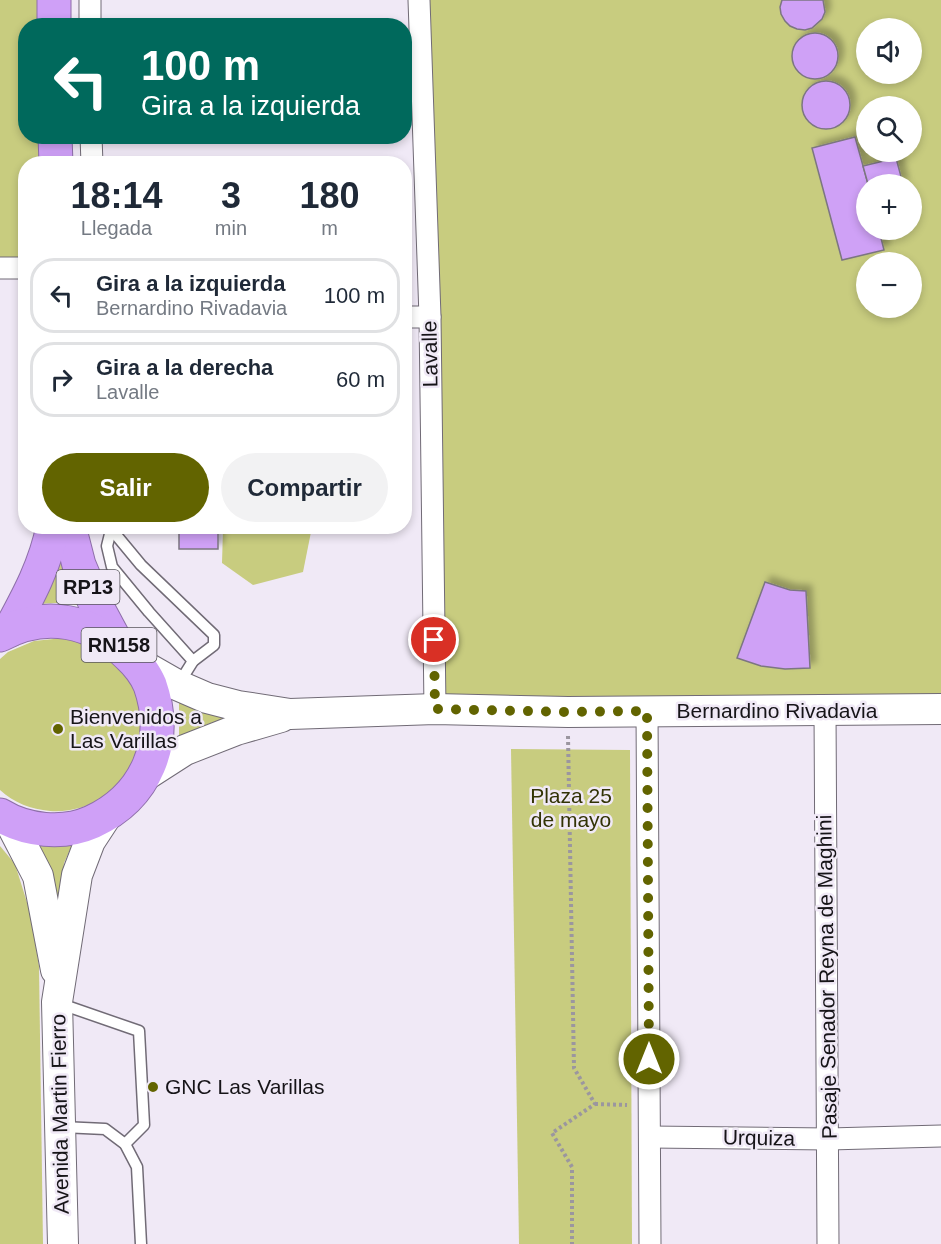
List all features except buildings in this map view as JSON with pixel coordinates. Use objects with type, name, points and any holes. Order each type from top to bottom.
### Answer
[{"type":"highway","points":[[54,0],[54,18]]},
{"type":"highway","name":"RP13","points":[[5,633],[29,594],[44,561],[51,534]]},
{"type":"highway","name":"RP13","points":[[71,534],[79,565],[95,603],[126,652]]},
{"type":"highway","name":"RN158","points":[[5,633],[31,623],[54,621],[76,624],[98,632],[126,652],[149,683],[154,702],[168,701],[151,760],[143,777],[133,792],[107,815],[84,825],[59,830],[34,828],[5,817]]},
{"type":"main road","name":"Bernardino Rivadavia","points":[[168,701],[207,698],[238,706],[290,714],[435,709],[568,712],[941,709]]},
{"type":"main road","name":"Bernardino Rivadavia","points":[[143,777],[185,750],[236,730],[290,714]]},
{"type":"main road","name":"Avenida Martin Fierro","points":[[58,993],[77,875],[90,841],[107,815]]},
{"type":"main road","name":"Avenida Martin Fierro","points":[[5,817],[38,876],[58,993],[63,1244]]},
{"type":"street","points":[[90,0],[90,18]]},
{"type":"street","name":"Lavalle","points":[[418,0],[430,317],[435,709]]},
{"type":"street","points":[[0,268],[18,268]]},
{"type":"street","points":[[412,317],[430,317]]},
{"type":"street","points":[[647,711],[650,1244]]},
{"type":"street","name":"Pasaje Senador Reyna de Maghini","points":[[825,711],[828,1244]]},
{"type":"street","name":"Urquiza","points":[[650,1137],[829,1139],[941,1137]]},
{"type":"lane","points":[[111,534],[107,546],[112,567],[193,661]]},
{"type":"lane","points":[[116,534],[141,565],[214,635],[214,645],[193,661],[168,701]]},
{"type":"lane","points":[[58,993],[139,1031],[144,1125],[125,1144]]},
{"type":"lane","points":[[60,1127],[105,1129],[125,1144],[137,1167],[141,1244]]},
{"type":"path","points":[[568,712],[574,1068],[595,1104]]},
{"type":"path","points":[[572,1244],[572,1167],[552,1133],[595,1104],[649,1106]]},
{"type":"green space","points":[[0,0],[47,0],[47,18],[18,18],[18,144],[49,144],[49,156],[18,156],[18,260],[0,260]]},
{"type":"green space","points":[[417,0],[941,0],[941,709],[435,709]]},
{"type":"green space","points":[[61,534],[63,534],[86,607],[64,603],[42,604],[59,567]]},
{"type":"green space","points":[[223,534],[311,534],[303,572],[253,585],[222,563]]},
{"type":"green space","points":[[63,638],[95,648],[117,664],[130,682],[137,698],[142,720],[140,741],[134,761],[124,778],[110,793],[72,810],[50,811],[23,805],[0,790],[0,659],[8,652],[34,641]]},
{"type":"green space","points":[[179,697],[235,718],[205,725],[179,740]]},
{"type":"green space","name":"Plaza 25 de mayo","points":[[511,749],[630,750],[632,1244],[519,1244]]},
{"type":"green space","points":[[76,836],[64,863],[58,924],[26,837]]},
{"type":"green space","points":[[0,846],[15,864],[30,912],[39,966],[43,1244],[0,1244]]},
{"type":"place","name":"Bienvenidos a Las Varillas","points":[[58,729]]},
{"type":"place","name":"GNC Las Varillas","points":[[153,1087]]},
{"type":"route","points":[[434,640],[435,709],[647,711],[649,1059]]}]
